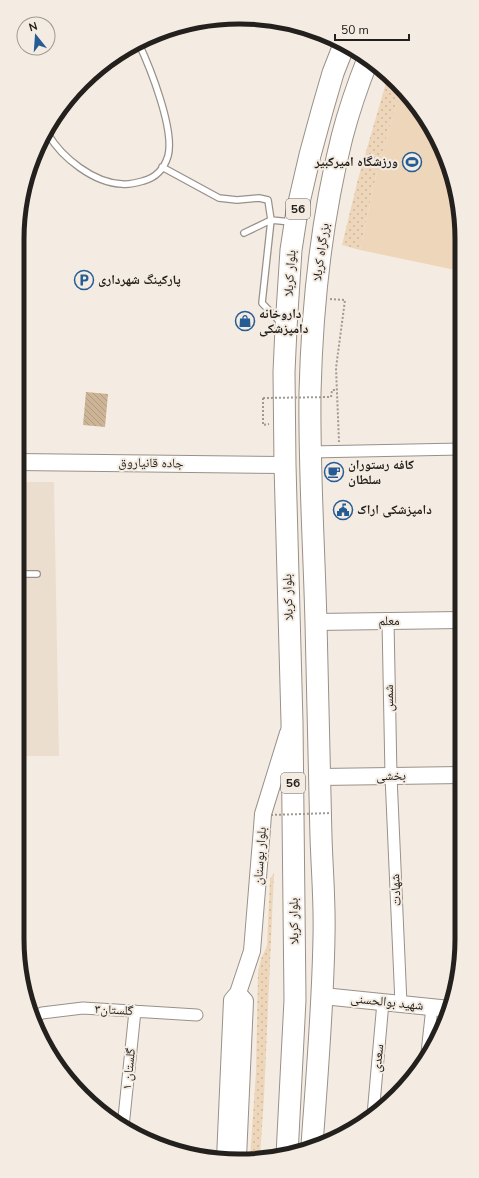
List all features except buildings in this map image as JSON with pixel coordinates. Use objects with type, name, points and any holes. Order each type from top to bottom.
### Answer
[{"type":"highway","name":"بلوار کربلا","points":[[287,1149],[295,1000],[292,722],[285,465],[284,378],[286,328],[292,250],[296,222],[310,155],[333,73],[342,50]]},
{"type":"highway","name":"بزرگراه کربلا","points":[[310,452],[311,380],[315,298],[320,246],[330,190],[343,134],[356,89],[366,65]]},
{"type":"highway","name":"بلوار کربلا","points":[[310,452],[324,933],[323,996],[312,1142]]},
{"type":"street","points":[[310,452],[455,449]]},
{"type":"street","name":"جاده قانیاروق","points":[[24,462],[285,465]]},
{"type":"street","name":"معلم","points":[[316,622],[455,620]]},
{"type":"street","name":"شمس","points":[[388,621],[391,776]]},
{"type":"street","name":"بلوار بوستان","points":[[225,1154],[232,1000],[238,993],[252,951],[262,814],[292,722]]},
{"type":"street","name":"بخشی","points":[[320,777],[455,775]]},
{"type":"street","name":"شهادت","points":[[391,776],[401,1004]]},
{"type":"street","points":[[238,993],[245,1001],[238,1154]]},
{"type":"street","name":"شهید بوالحسنی","points":[[323,996],[444,1008]]},
{"type":"street","name":"سعدی","points":[[374,1107],[384,1002]]},
{"type":"street","points":[[428,1042],[432,1007]]},
{"type":"street","name":"گلستان۳","points":[[38,1015],[42,1013],[83,1008],[197,1015]]},
{"type":"street","name":"گلستان ۱","points":[[124,1120],[135,1011]]},
{"type":"lane","points":[[50,137],[53,143],[69,159],[102,180],[122,184],[136,183],[149,179],[157,174],[168,158],[168,127],[162,103],[141,48]]},
{"type":"lane","points":[[162,167],[219,198],[237,200],[258,198],[268,200],[271,220],[262,303],[286,328]]},
{"type":"lane","points":[[244,234],[271,220],[296,222]]},
{"type":"lane","points":[[24,574],[37,574]]},
{"type":"path","points":[[315,298],[345,300],[337,355],[336,390],[340,440]]},
{"type":"path","points":[[263,424],[263,398],[331,397],[332,390],[336,390]]},
{"type":"path","points":[[271,815],[332,813]]},
{"type":"shaded area","points":[[386,81],[400,95],[378,169],[360,250],[342,245],[358,179]]},
{"type":"shaded area","name":"ورزشگاه امیرکبیر","points":[[400,95],[419,120],[433,144],[444,170],[451,197],[455,225],[455,270],[360,250],[378,169]]},
{"type":"shaded area","points":[[24,482],[54,482],[59,756],[24,756]]},
{"type":"shaded area","points":[[274,873],[260,1153],[250,1154],[256,1072],[258,973],[261,959],[267,946],[270,879]]},
{"type":"place","name":"ورزشگاه امیرکبیر","points":[[412,162]]},
{"type":"place","name":"پارکینگ شهرداری","points":[[84,280]]},
{"type":"place","name":"داروخانه دامپزشکی","points":[[245,321]]},
{"type":"place","name":"کافه رستوران سلطان","points":[[334,472]]},
{"type":"place","name":"دامپزشکی اراک","points":[[343,510]]}]
